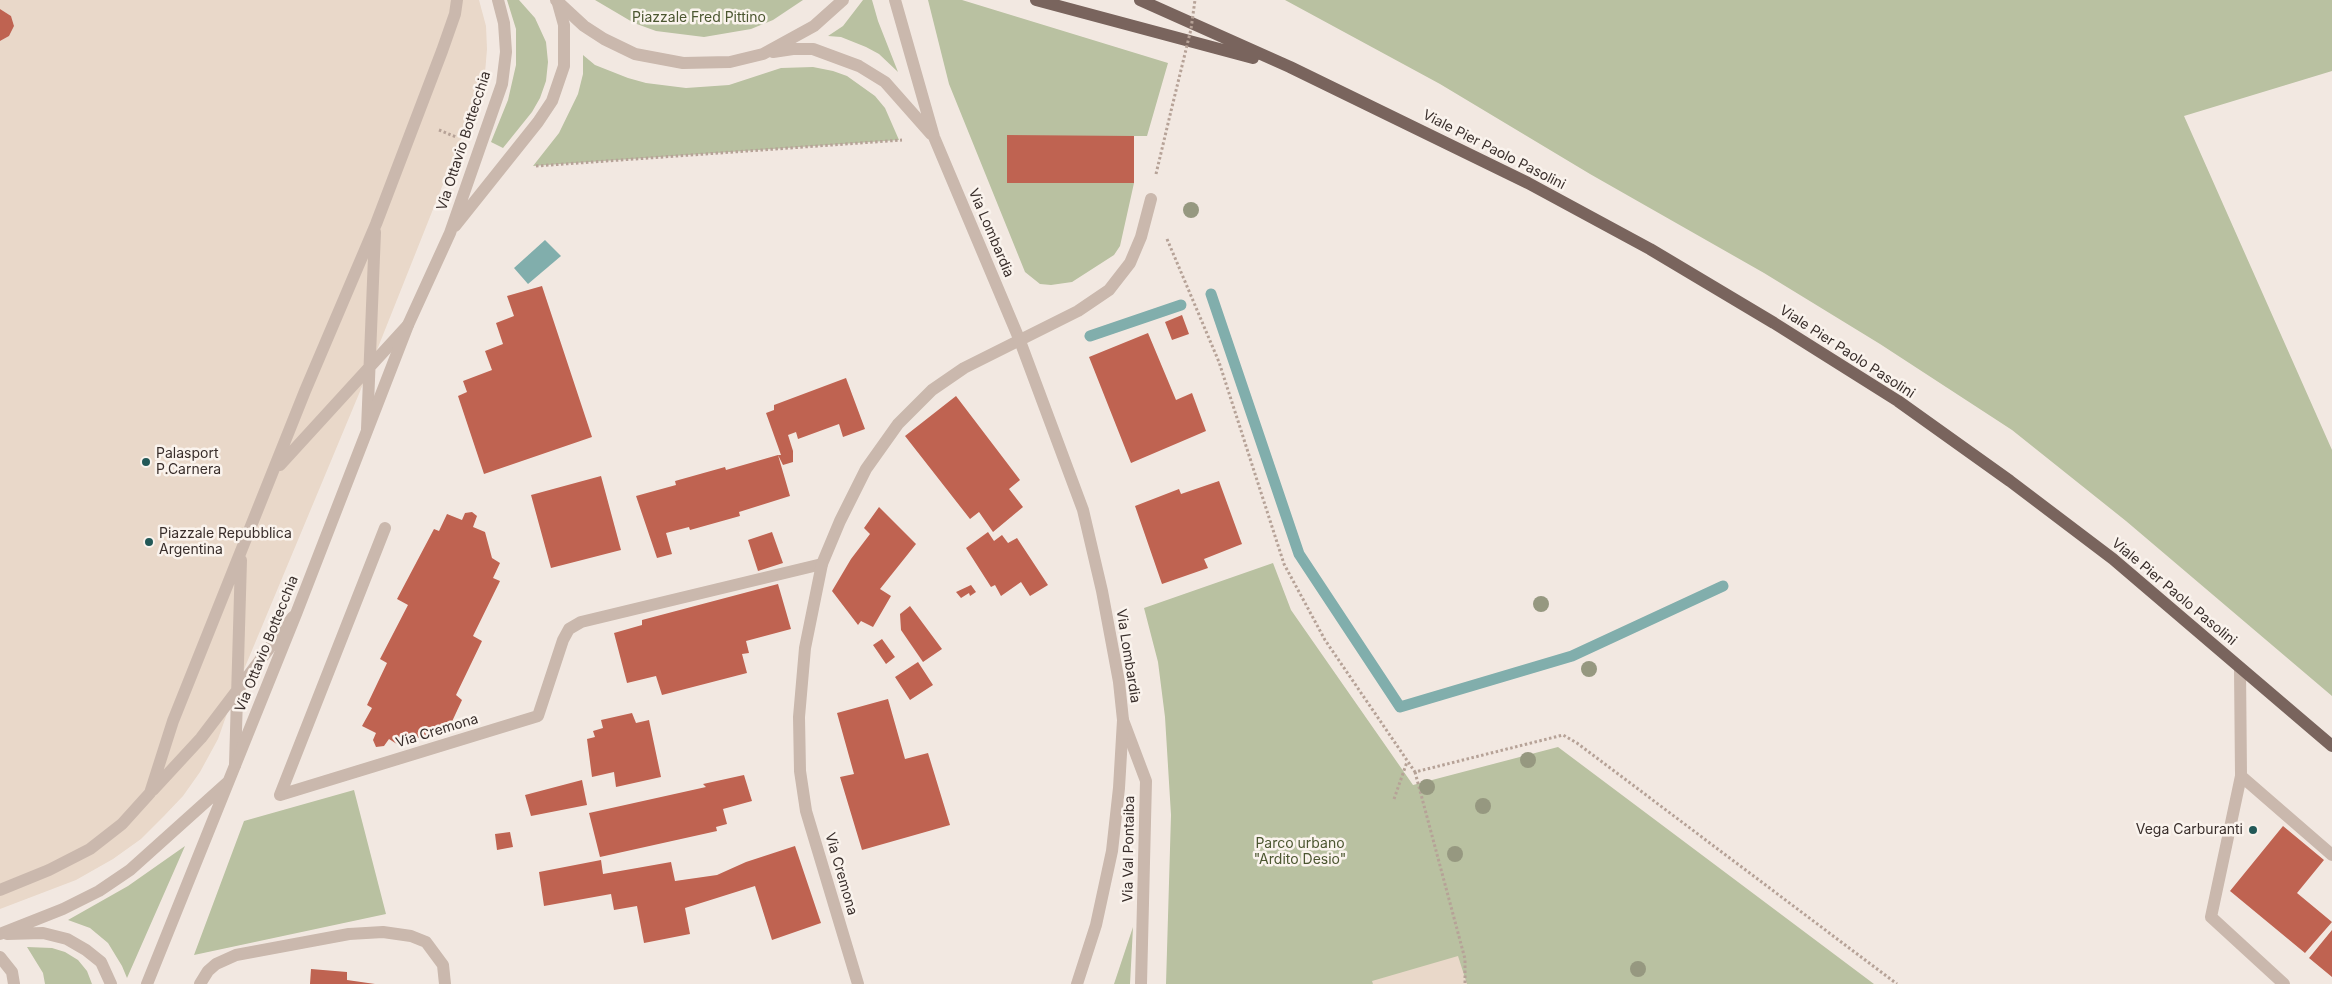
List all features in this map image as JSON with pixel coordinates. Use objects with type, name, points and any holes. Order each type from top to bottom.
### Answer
[{"type":"main road","name":"Viale Pier Paolo Pasolini","points":[[1036,0],[1290,67]]},
{"type":"main road","name":"Viale Pier Paolo Pasolini","points":[[1140,0],[1290,67],[1528,182],[1650,249],[1774,323],[1898,401],[2010,481],[2113,559],[2332,746]]},
{"type":"street","points":[[150,793],[173,721],[305,391],[376,224],[442,51],[455,14],[457,0]]},
{"type":"street","name":"Via Ottavio Bottecchia","points":[[147,984],[296,614],[408,325],[450,233],[502,84],[506,52],[504,23],[498,0]]},
{"type":"street","points":[[556,0],[584,26],[604,39],[635,54],[683,64],[730,62],[763,54],[814,26],[843,0]]},
{"type":"street","name":"Via Ottavio Bottecchia","points":[[450,233],[538,122],[552,101],[564,66],[564,25],[556,0]]},
{"type":"street","name":"Via Lombardia","points":[[895,0],[934,137],[1020,341],[1084,510],[1119,682],[1123,720],[1119,788],[1112,851],[1096,925],[1077,984]]},
{"type":"street","name":"Via Lombardia","points":[[763,54],[793,49],[813,49],[859,66],[885,82],[934,137]]},
{"type":"street","points":[[1020,341],[1078,311],[1108,290],[1130,263],[1141,237],[1151,199]]},
{"type":"street","points":[[366,433],[376,224]]},
{"type":"street","points":[[274,471],[408,325]]},
{"type":"street","name":"Via Cremona","points":[[858,984],[806,811],[800,771],[799,717],[805,648],[822,564],[840,520],[866,469],[898,424],[932,390],[964,368],[1020,341]]},
{"type":"street","name":"Via Cremona","points":[[385,528],[280,795],[538,716],[563,640],[569,629],[581,622],[822,564]]},
{"type":"street","points":[[235,767],[242,550]]},
{"type":"street","points":[[0,890],[50,870],[90,848],[122,824],[200,738],[296,614]]},
{"type":"street","points":[[2240,668],[2241,776],[2211,917],[2284,984]]},
{"type":"street","name":"Via Val Pontaiba","points":[[1123,720],[1146,781],[1141,984]]},
{"type":"street","points":[[2241,776],[2332,855]]},
{"type":"street","points":[[0,934],[63,909],[106,886],[130,870],[229,780]]},
{"type":"street","points":[[200,984],[208,971],[216,964],[236,955],[349,934],[384,932],[411,936],[426,942],[443,964],[445,984]]},
{"type":"street","points":[[0,934],[43,933],[67,939],[86,950],[101,962],[111,984]]},
{"type":"street","points":[[0,957],[12,972],[14,984]]},
{"type":"path","points":[[1195,0],[1191,29],[1151,199],[1218,362],[1284,564],[1325,640],[1415,772],[1464,959],[1465,984]]},
{"type":"path","points":[[533,166],[934,137]]},
{"type":"path","points":[[1415,772],[1563,735],[1577,742],[1897,984]]},
{"type":"path","points":[[1394,799],[1408,762]]},
{"type":"green space","points":[[507,0],[519,0],[535,18],[546,42],[548,62],[546,81],[540,98],[532,112],[503,148],[491,142],[508,100],[516,65],[516,29]]},
{"type":"green space","name":"Piazzale Fred Pittino","points":[[595,0],[803,0],[773,20],[751,29],[704,37],[656,31],[634,23]]},
{"type":"green space","points":[[863,0],[872,0],[898,72],[879,54],[866,47],[841,37],[828,36],[843,26]]},
{"type":"green space","points":[[928,0],[962,0],[1168,63],[1147,136],[1007,136],[1007,182],[1134,183],[1120,246],[1114,255],[1072,282],[1051,285],[1040,284],[1025,272],[949,84]]},
{"type":"green space","points":[[1285,0],[2332,0],[2332,71],[2184,116],[2332,450],[2332,696],[2126,521],[2012,430],[1880,344],[1764,273],[1590,174],[1440,84]]},
{"type":"green space","points":[[583,55],[595,65],[628,78],[646,83],[686,88],[729,85],[781,68],[813,67],[833,71],[847,76],[875,96],[885,108],[899,140],[533,166],[559,133],[578,94],[583,74]]},
{"type":"green space","name":"Parco urbano \"Ardito Desio\"","points":[[1273,563],[1291,610],[1413,785],[1558,747],[1874,984],[1166,984],[1171,815],[1165,717],[1158,662],[1144,608]]},
{"type":"green space","points":[[354,790],[386,914],[194,955],[244,821]]},
{"type":"green space","points":[[185,846],[127,978],[108,943],[90,928],[68,920],[128,886]]},
{"type":"green space","points":[[1133,927],[1130,984],[1114,984]]},
{"type":"green space","points":[[27,947],[52,948],[65,952],[78,960],[87,971],[92,984],[45,984],[43,973]]},
{"type":"shaded area","name":"Piazzale Repubblica Argentina","points":[[0,0],[479,0],[486,26],[487,49],[485,73],[461,139],[371,365],[235,691],[218,739],[200,772],[183,796],[141,839],[113,859],[76,880],[0,909],[0,41],[9,36],[14,26],[11,16],[0,9]]},
{"type":"shaded area","points":[[1458,956],[1467,984],[1373,984],[1372,981]]},
{"type":"water","points":[[545,240],[561,256],[528,284],[514,268]]},
{"type":"building","points":[[0,9],[11,16],[14,26],[9,36],[0,41]]},
{"type":"building","points":[[1007,135],[1134,136],[1134,183],[1007,183]]},
{"type":"building","points":[[542,286],[592,437],[484,474],[458,396],[467,392],[463,381],[492,370],[485,351],[503,344],[496,323],[514,316],[507,296]]},
{"type":"building","points":[[1182,315],[1189,334],[1172,340],[1165,322]]},
{"type":"building","points":[[1148,333],[1176,400],[1192,393],[1206,431],[1131,463],[1089,357]]},
{"type":"building","points":[[846,378],[865,429],[843,437],[839,424],[798,439],[796,432],[788,435],[793,451],[793,462],[783,465],[778,455],[781,455],[766,413],[774,410],[774,405]]},
{"type":"building","points":[[956,396],[1020,480],[1009,489],[1023,507],[993,532],[979,512],[970,519],[905,436]]},
{"type":"building","points":[[778,455],[790,496],[739,512],[740,516],[690,530],[689,527],[666,533],[672,554],[657,558],[636,496],[676,485],[675,481],[725,467],[726,470]]},
{"type":"building","points":[[601,476],[621,550],[551,568],[531,495]]},
{"type":"building","points":[[1219,481],[1242,544],[1204,559],[1208,568],[1162,584],[1135,506],[1179,489],[1181,494]]},
{"type":"building","points":[[879,507],[916,544],[880,589],[891,596],[873,627],[861,621],[858,625],[832,591],[851,559],[870,534],[864,528]]},
{"type":"building","points":[[472,512],[477,516],[473,527],[485,532],[492,558],[500,563],[493,578],[500,581],[473,636],[482,641],[456,695],[462,700],[449,728],[440,725],[434,739],[424,735],[400,746],[389,739],[384,746],[376,747],[373,740],[376,733],[362,726],[372,708],[367,705],[387,663],[380,659],[408,605],[397,599],[434,529],[439,531],[447,514],[462,520],[465,513]]},
{"type":"building","points":[[772,532],[783,563],[758,571],[748,540]]},
{"type":"building","points":[[988,532],[994,541],[1002,535],[1008,543],[1017,538],[1048,585],[1030,596],[1021,582],[1001,596],[995,585],[991,587],[966,548]]},
{"type":"building","points":[[778,584],[791,629],[746,641],[749,653],[742,654],[747,673],[662,695],[656,676],[627,683],[614,633],[642,625],[642,620]]},
{"type":"building","points":[[971,585],[976,592],[970,596],[969,593],[961,598],[956,592]]},
{"type":"building","points":[[910,606],[942,649],[923,662],[901,630],[900,614]]},
{"type":"building","points":[[882,639],[895,657],[886,664],[873,645]]},
{"type":"building","points":[[918,662],[933,685],[910,700],[895,677]]},
{"type":"building","points":[[888,699],[905,759],[928,753],[950,825],[862,850],[840,777],[854,774],[837,713]]},
{"type":"building","points":[[632,713],[636,723],[649,720],[661,777],[616,787],[614,772],[592,777],[587,739],[595,737],[593,731],[603,728],[601,720]]},
{"type":"building","points":[[744,775],[752,801],[723,809],[727,824],[716,827],[717,831],[600,857],[589,813],[706,787],[703,784]]},
{"type":"building","points":[[582,780],[587,805],[531,816],[525,795]]},
{"type":"building","points":[[2283,826],[2324,860],[2297,893],[2332,922],[2305,953],[2230,891]]},
{"type":"building","points":[[510,832],[513,847],[497,850],[495,834]]},
{"type":"building","points":[[795,846],[821,923],[772,940],[755,886],[685,908],[690,934],[644,943],[637,906],[614,910],[611,894],[544,906],[539,872],[601,860],[603,874],[671,862],[675,881],[717,875],[746,862]]},
{"type":"building","points":[[2332,930],[2332,977],[2309,958]]},
{"type":"building","points":[[311,969],[347,972],[347,980],[375,984],[310,984]]},
{"type":"waterway","points":[[1211,294],[1299,554],[1400,707],[1572,656],[1723,586]]},
{"type":"waterway","points":[[1090,336],[1181,305]]},
{"type":"place","name":"Palasport P.Carnera","points":[[146,462]]},
{"type":"place","name":"Piazzale Repubblica Argentina","points":[[149,542]]},
{"type":"place","name":"Vega Carburanti","points":[[2253,830]]}]
